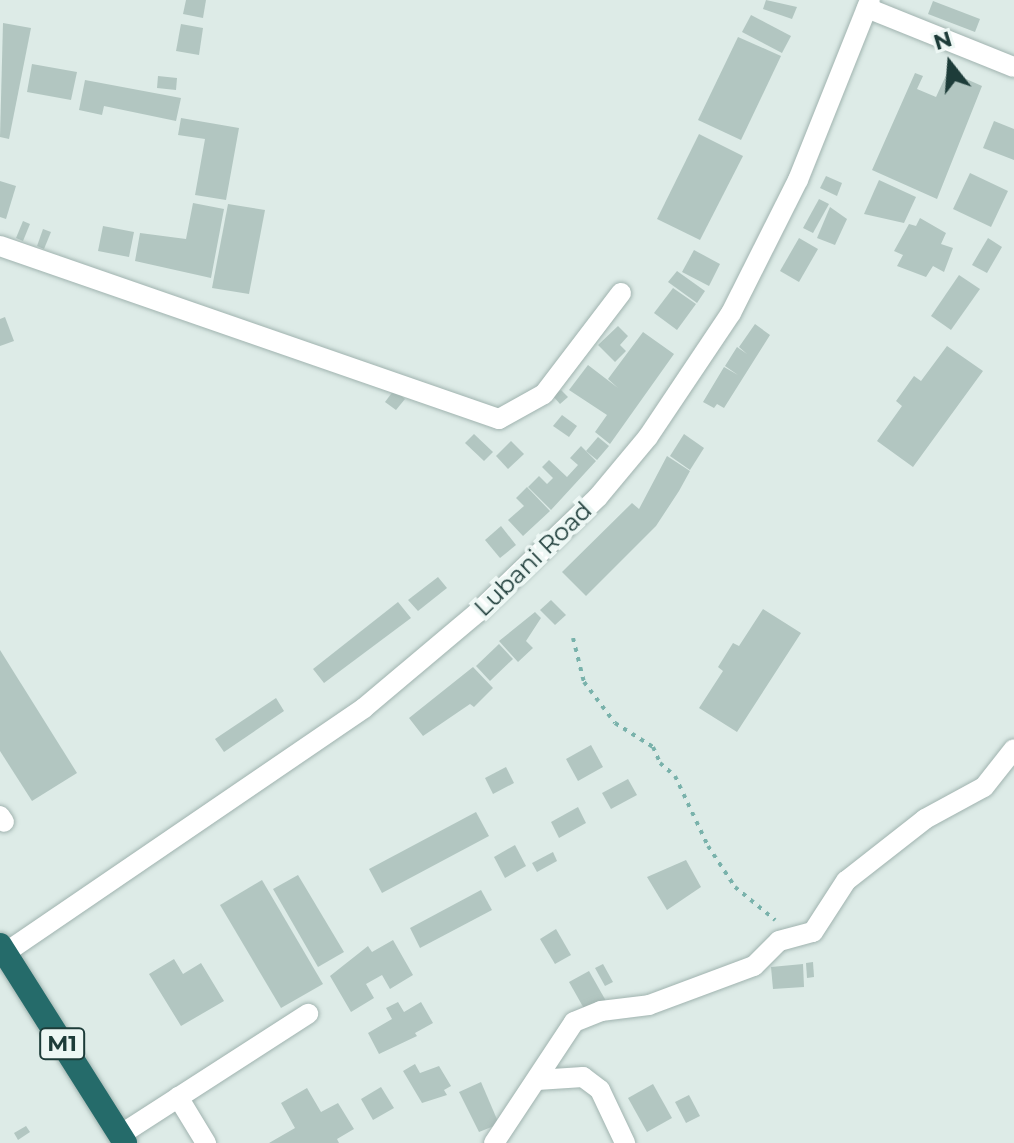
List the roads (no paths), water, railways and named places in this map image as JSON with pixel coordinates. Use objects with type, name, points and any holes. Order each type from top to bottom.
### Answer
[{"type":"highway","name":"M1","points":[[2,949],[122,1139]]},
{"type":"street","points":[[869,4],[1014,67]]},
{"type":"street","name":"Lubani Road","points":[[2,949],[364,708],[478,612],[598,497],[648,437],[731,313],[798,180],[869,4]]},
{"type":"street","points":[[0,246],[499,419],[544,394],[621,293]]},
{"type":"street","points":[[494,1143],[537,1080],[563,1031],[574,1022],[601,1011],[649,1005],[754,966],[770,947],[822,924],[846,881],[879,852],[984,787],[1014,749]]},
{"type":"street","points":[[122,1139],[178,1097],[308,1014]]},
{"type":"street","points":[[537,1080],[583,1077],[600,1090],[625,1143]]},
{"type":"street","points":[[178,1097],[206,1143]]}]
